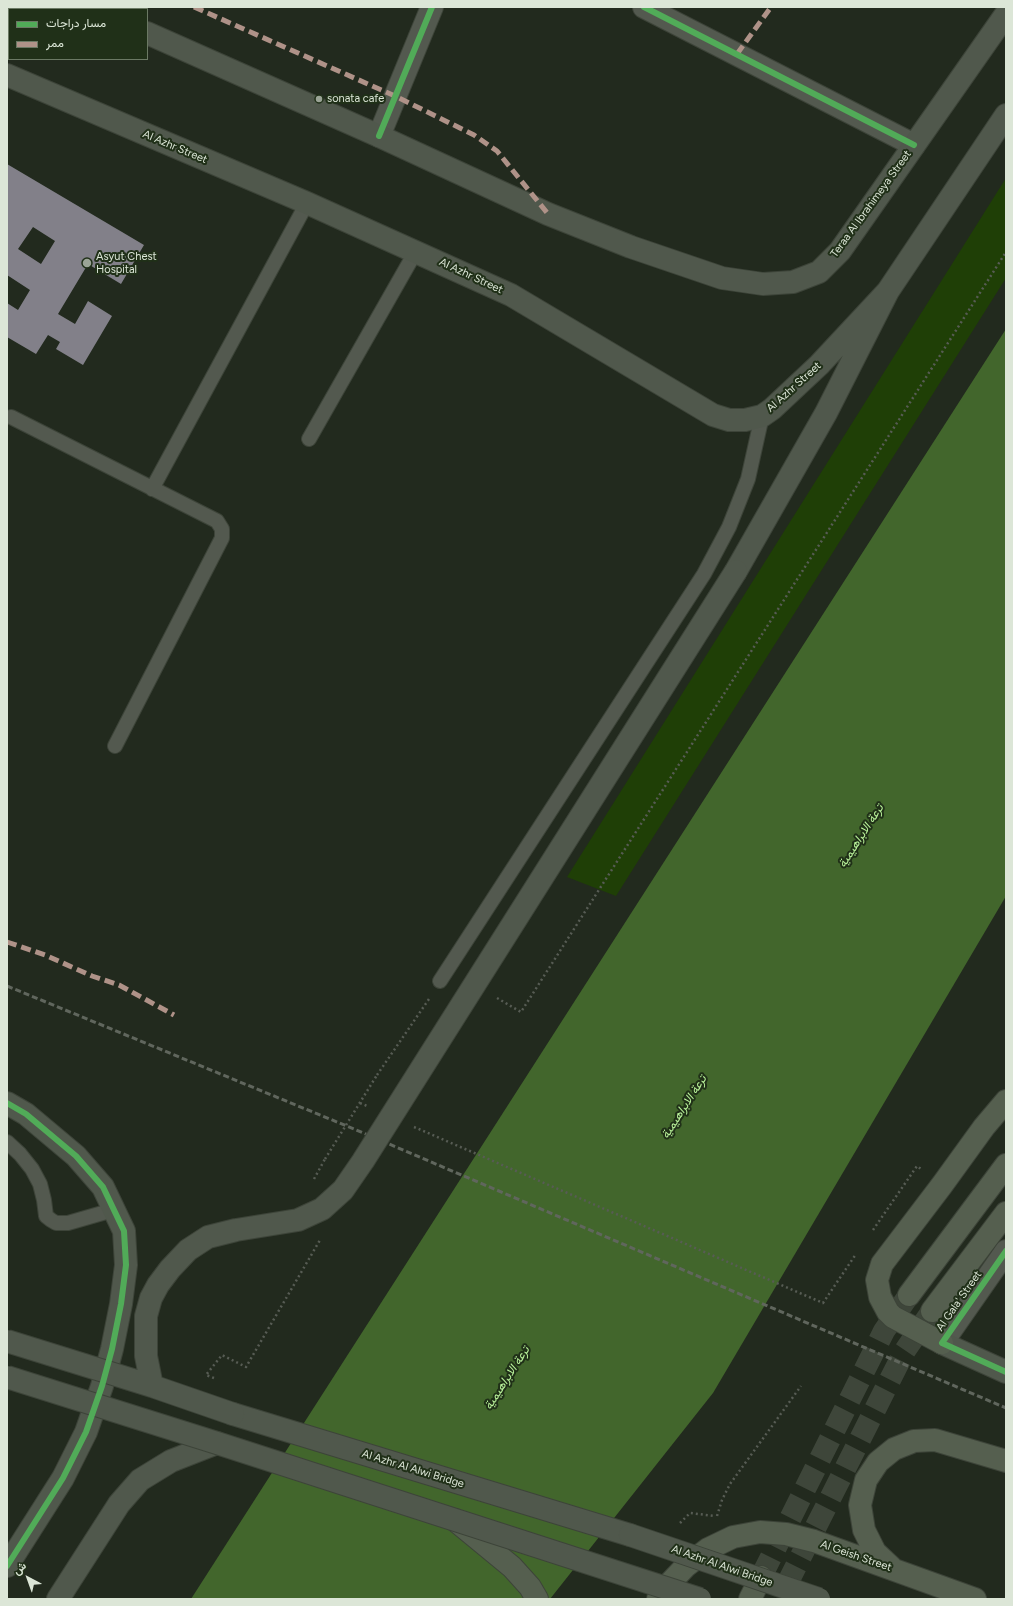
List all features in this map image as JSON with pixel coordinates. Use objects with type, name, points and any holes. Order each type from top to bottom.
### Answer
[{"type":"main road","name":"Teraa Al Ibrahimeya Street","points":[[379,136],[548,214],[631,247],[722,278],[763,284],[793,282],[819,272],[840,251],[1006,14]]},
{"type":"main road","points":[[148,33],[379,136]]},
{"type":"main road","name":"Al Azhr Street","points":[[7,75],[307,203],[511,295],[713,414],[729,420],[745,420],[762,416],[772,409],[801,383],[888,292]]},
{"type":"main road","points":[[152,1386],[146,1356],[146,1316],[151,1298],[158,1285],[170,1269],[188,1250],[208,1238],[236,1230],[298,1220],[322,1209],[343,1190],[367,1155],[736,571],[826,413],[888,292],[1006,115]]},
{"type":"main road","points":[[942,1343],[893,1317],[888,1312],[880,1297],[877,1280],[882,1264],[984,1127],[1006,1101]]},
{"type":"main road","points":[[7,1103],[26,1114],[76,1156],[102,1187],[124,1231],[126,1264],[121,1304],[112,1350],[102,1386],[86,1432],[63,1478],[7,1566]]},
{"type":"main road","points":[[909,1295],[1006,1165]]},
{"type":"main road","points":[[932,1310],[1006,1214]]},
{"type":"main road","name":"Al Azhr Al Alwi Bridge","points":[[7,1341],[152,1386],[233,1414],[630,1535],[819,1599]]},
{"type":"main road","name":"Al Gala' Street","points":[[942,1343],[1006,1372]]},
{"type":"main road","points":[[7,1377],[217,1443],[700,1599]]},
{"type":"main road","points":[[893,1569],[875,1552],[864,1530],[860,1505],[866,1480],[878,1462],[894,1449],[914,1441],[935,1440],[1006,1461]]},
{"type":"main road","points":[[58,1599],[119,1504],[140,1480],[171,1461],[217,1443]]},
{"type":"main road","points":[[455,1520],[512,1567],[530,1587],[537,1599]]},
{"type":"main road","name":"Al Geish Street","points":[[708,1549],[733,1537],[760,1532],[786,1534],[814,1541],[893,1569],[946,1593],[975,1599]]},
{"type":"main road","points":[[658,1599],[686,1566],[708,1549]]},
{"type":"main road","points":[[750,1599],[761,1577]]},
{"type":"street","points":[[379,136],[432,7]]},
{"type":"street","points":[[644,7],[914,145]]},
{"type":"street","name":"Al Gala' Street","points":[[942,1343],[1006,1251]]},
{"type":"lane","points":[[152,489],[307,203]]},
{"type":"lane","points":[[309,439],[416,251]]},
{"type":"lane","points":[[12,416],[152,489],[218,521],[222,529],[222,538],[115,746]]},
{"type":"lane","points":[[440,981],[704,574],[728,527],[748,479],[762,416]]},
{"type":"lane","points":[[7,1142],[20,1154],[32,1169],[40,1184],[46,1216],[50,1220],[56,1223],[68,1223],[113,1210]]},
{"type":"path","points":[[496,998],[521,1012],[1006,252]]},
{"type":"path","points":[[325,1159],[377,1075],[419,1014]]},
{"type":"path","points":[[418,1128],[823,1303]]},
{"type":"path","points":[[219,1380],[206,1375],[222,1356],[246,1367],[323,1234]]},
{"type":"path","points":[[708,1549],[716,1517],[730,1484],[801,1386]]},
{"type":"path","points":[[690,1513],[716,1517]]},
{"type":"shaded area","points":[[1006,178],[1006,278],[616,896],[567,877]]},
{"type":"water","name":"ترعة الابراهيمية","points":[[1006,329],[1006,896],[713,1393],[550,1599],[191,1599]]},
{"type":"building","points":[[7,164],[144,245],[121,284],[88,264],[58,314],[75,324],[88,301],[112,316],[83,365],[56,349],[60,342],[48,335],[36,354],[7,337],[7,303],[18,310],[30,290],[7,275]],"holes":[[[33,227],[55,241],[41,264],[18,249]]]},
{"type":"tunnel","points":[[761,1577],[884,1331],[909,1295]]},
{"type":"tunnel","points":[[786,1586],[904,1352],[932,1311]]},
{"type":"railway","points":[[7,986],[354,1129],[1006,1408]]},
{"type":"marked path","points":[[194,7],[395,96],[474,135],[497,151],[548,214]]},
{"type":"marked path","points":[[737,54],[771,7]]},
{"type":"marked path","points":[[7,942],[45,955],[92,976],[119,985],[174,1015]]},
{"type":"cycle path","points":[[379,136],[432,7]]},
{"type":"cycle path","points":[[644,7],[914,145]]},
{"type":"cycle path","points":[[7,1103],[26,1114],[76,1156],[103,1187],[124,1231],[126,1265],[121,1304],[112,1349],[102,1386],[86,1432],[63,1478],[7,1566]]},
{"type":"cycle path","points":[[1006,1251],[942,1343],[1006,1372]]},
{"type":"place","name":"sonata cafe","points":[[319,99]]},
{"type":"place","name":"Asyut Chest Hospital","points":[[87,263]]}]
